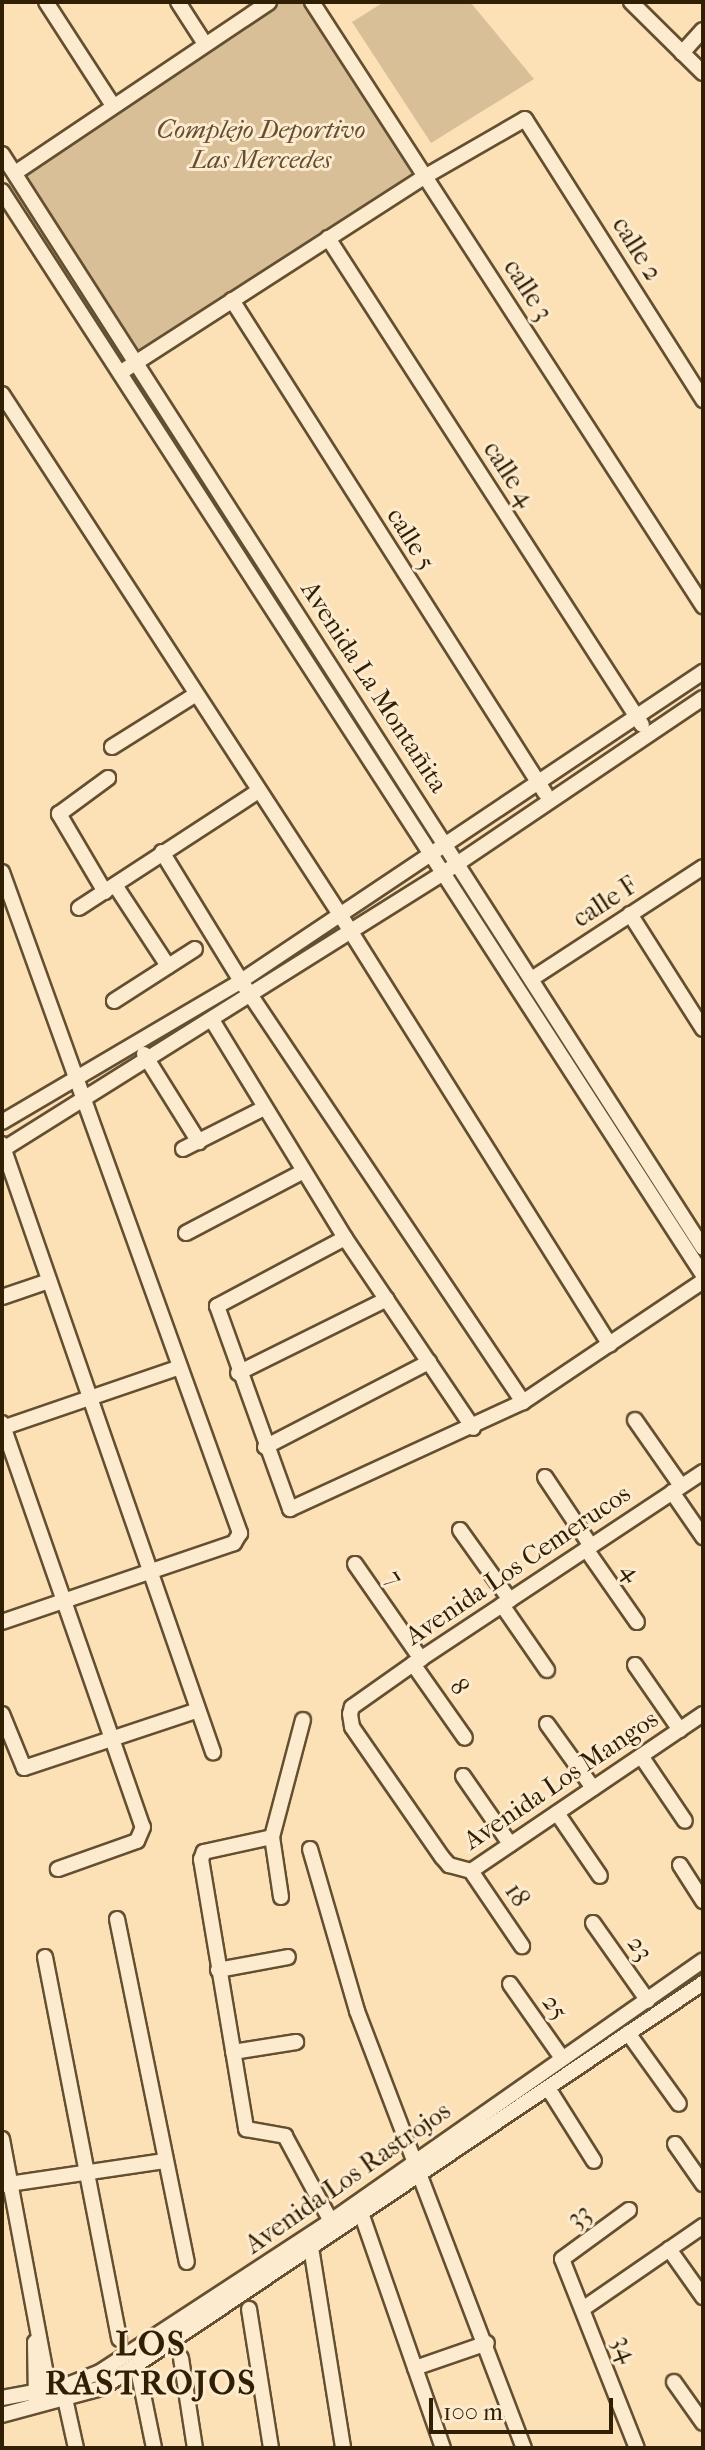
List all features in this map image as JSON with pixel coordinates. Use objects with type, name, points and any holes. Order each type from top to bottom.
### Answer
[{"type":"street","points":[[46,2],[112,104]]},
{"type":"street","points":[[178,2],[205,44]]},
{"type":"street","points":[[15,173],[112,104],[269,2]]},
{"type":"street","name":"calle 3","points":[[312,2],[703,606]]},
{"type":"street","points":[[631,2],[703,73]]},
{"type":"street","points":[[682,53],[703,30]]},
{"type":"street","name":"calle 2","points":[[426,176],[518,121],[531,123],[703,400]]},
{"type":"street","name":"Avenida La Montañita","points":[[2,154],[134,364],[460,862],[703,1248]]},
{"type":"street","points":[[118,373],[426,176]]},
{"type":"street","name":"Avenida La Montañita","points":[[2,191],[434,854],[703,1275]]},
{"type":"street","name":"calle 4","points":[[328,238],[650,736]]},
{"type":"street","name":"calle 5","points":[[232,300],[550,802]]},
{"type":"street","points":[[2,394],[257,792],[341,916],[610,1345]]},
{"type":"street","points":[[2,1122],[241,981],[540,786],[703,672]]},
{"type":"street","points":[[112,747],[195,695]]},
{"type":"street","points":[[213,1752],[3,1148],[445,872],[703,698]]},
{"type":"street","points":[[108,778],[59,814],[168,966]]},
{"type":"street","points":[[79,908],[257,792]]},
{"type":"street","points":[[162,852],[241,981],[523,1402]]},
{"type":"street","name":"calle F","points":[[533,978],[703,867]]},
{"type":"street","points":[[2,872],[239,1539],[2,1622]]},
{"type":"street","points":[[630,914],[703,1029]]},
{"type":"street","points":[[114,1001],[195,949]]},
{"type":"street","points":[[212,1020],[345,1238],[473,1428]]},
{"type":"street","points":[[137,1042],[199,1142]]},
{"type":"street","points":[[183,1149],[264,1108]]},
{"type":"street","points":[[186,1233],[304,1171]]},
{"type":"street","points":[[345,1238],[217,1306],[286,1505],[296,1509],[523,1402],[703,1281]]},
{"type":"street","points":[[2,1297],[49,1281]]},
{"type":"street","points":[[238,1373],[387,1299]]},
{"type":"street","points":[[265,1447],[429,1362]]},
{"type":"street","points":[[58,1869],[144,1835],[3,1426],[180,1367]]},
{"type":"street","points":[[635,1420],[703,1537]]},
{"type":"street","name":"Avenida Los Cemerucos","points":[[361,1700],[703,1472]]},
{"type":"street","name":"4","points":[[545,1477],[637,1622]]},
{"type":"street","points":[[460,1530],[547,1670]]},
{"type":"street","name":"7","points":[[355,1564],[417,1662]]},
{"type":"street","name":"8","points":[[417,1662],[465,1738]]},
{"type":"street","points":[[635,1665],[680,1730]]},
{"type":"street","name":"Avenida Los Mangos","points":[[361,1700],[352,1707],[352,1727],[442,1857],[449,1865],[471,1871],[703,1714]]},
{"type":"street","points":[[2,1714],[24,1768],[198,1710]]},
{"type":"street","points":[[281,1897],[272,1837],[303,1720]]},
{"type":"street","points":[[547,1724],[593,1788]]},
{"type":"street","points":[[641,1756],[685,1821]]},
{"type":"street","points":[[463,1776],[510,1844]]},
{"type":"street","points":[[557,1813],[600,1876]]},
{"type":"street","points":[[272,1837],[211,1848],[201,1859],[218,1970],[246,2129],[285,2136],[333,2226]]},
{"type":"street","points":[[310,1849],[357,2011],[487,2343],[524,2448]]},
{"type":"street","points":[[680,1865],[703,1901]]},
{"type":"street","name":"18","points":[[471,1871],[522,1946]]},
{"type":"street","points":[[117,1919],[187,2262]]},
{"type":"street","name":"23","points":[[593,1923],[648,2001]]},
{"type":"street","points":[[45,1957],[84,2171],[119,2339]]},
{"type":"street","points":[[218,1970],[288,1957]]},
{"type":"street","name":"Avenida Los Rastrojos","points":[[2,2398],[50,2397],[102,2388],[417,2168],[562,2058],[703,1961]]},
{"type":"street","name":"Avenida Los Rastrojos","points":[[417,2168],[548,2088],[703,1983]]},
{"type":"street","name":"25","points":[[510,1984],[562,2058]]},
{"type":"street","points":[[628,2033],[679,2104]]},
{"type":"street","points":[[233,2052],[296,2042]]},
{"type":"street","points":[[548,2088],[594,2161]]},
{"type":"street","points":[[2,2139],[6,2184],[50,2397],[76,2448]]},
{"type":"street","points":[[675,2144],[703,2184]]},
{"type":"street","points":[[6,2184],[164,2161]]},
{"type":"street","points":[[359,2208],[443,2448]]},
{"type":"street","name":"33","points":[[584,2308],[562,2259],[629,2210]]},
{"type":"street","points":[[584,2308],[703,2226]]},
{"type":"street","points":[[310,2242],[343,2448]]},
{"type":"street","name":"Avenida Los Rastrojos","points":[[2,2415],[50,2397],[100,2372],[310,2242]]},
{"type":"street","points":[[669,2249],[703,2297]]},
{"type":"street","name":"34","points":[[584,2308],[637,2448]]},
{"type":"street","points":[[249,2309],[271,2448]]},
{"type":"street","points":[[415,2368],[487,2343]]},
{"type":"street","points":[[181,2358],[195,2448]]},
{"type":"street","points":[[137,2365],[154,2448]]},
{"type":"street","points":[[674,2382],[703,2423]]},
{"type":"green space","name":"Complejo Deportivo Las Mercedes","points":[[277,2],[308,2],[419,173],[135,359],[20,174]]},
{"type":"green space","points":[[384,2],[471,3],[534,79],[431,143],[352,22]]},
{"type":"district","name":"LOS RASTROJOS","points":[[151,2364]]}]
